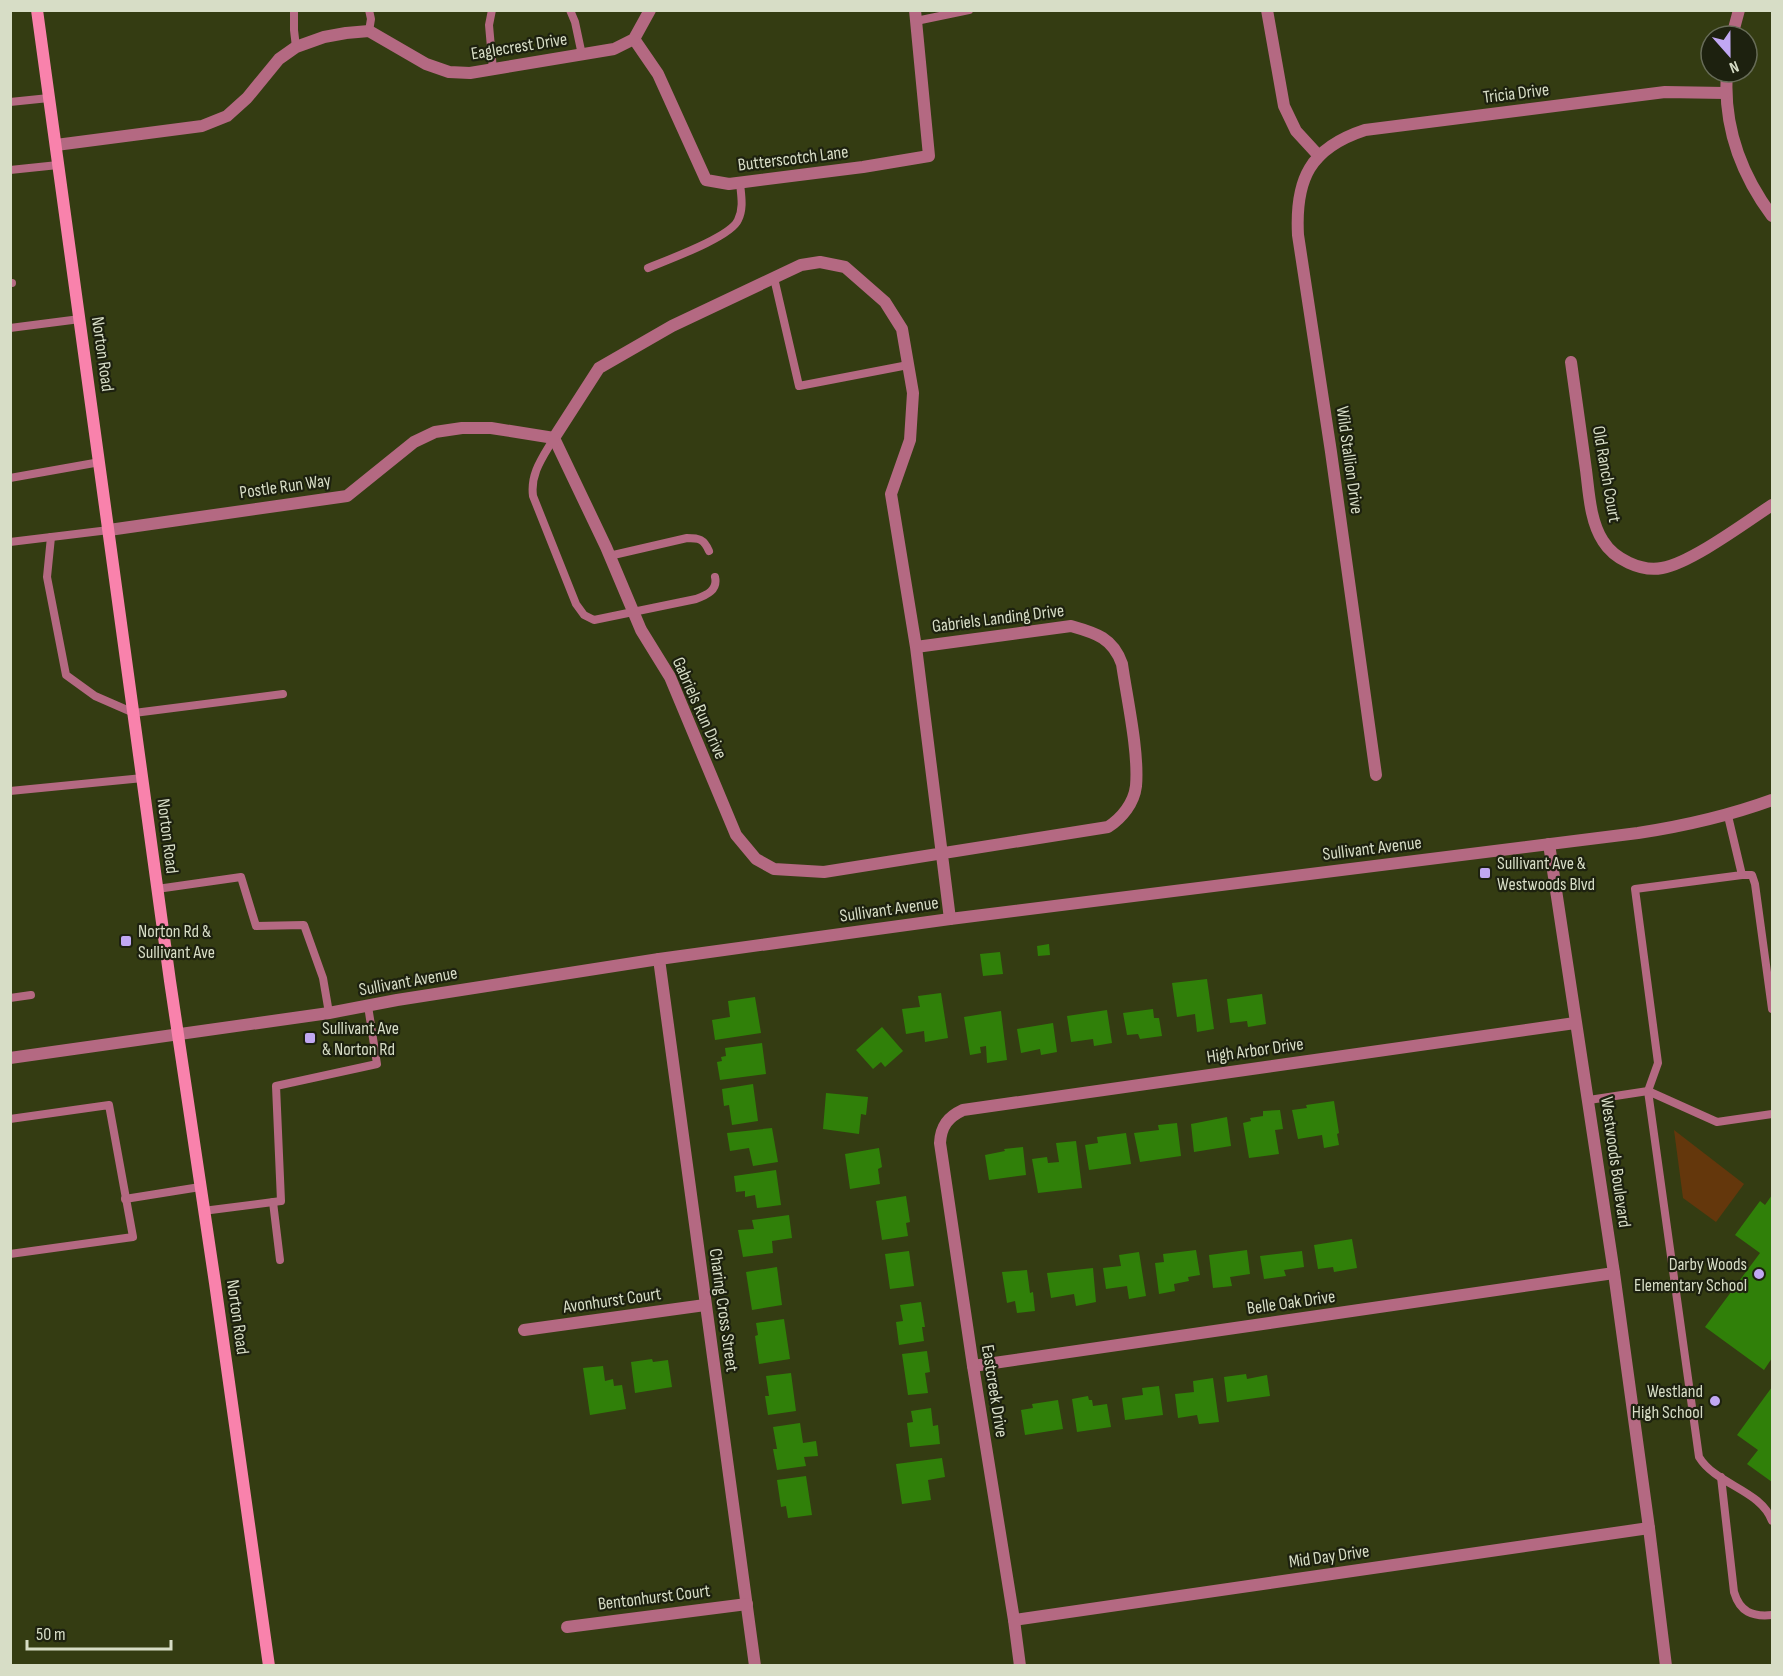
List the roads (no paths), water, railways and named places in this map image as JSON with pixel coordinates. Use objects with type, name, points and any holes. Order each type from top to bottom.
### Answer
[{"type":"main road","name":"Norton Road","points":[[38,10],[157,889],[269,1665]]},
{"type":"street","points":[[633,39],[650,10]]},
{"type":"street","points":[[1267,10],[1284,106],[1296,131],[1319,156]]},
{"type":"street","name":"Butterscotch Lane","points":[[633,39],[657,74],[706,180],[729,184],[853,169],[929,156],[916,16]]},
{"type":"street","points":[[56,145],[202,126],[227,116],[247,98],[279,59],[296,47],[324,37],[369,31]]},
{"type":"street","name":"Eaglecrest Drive","points":[[369,31],[426,64],[448,72],[470,73],[614,49],[633,39]]},
{"type":"street","points":[[1726,84],[1727,117],[1734,145],[1743,170],[1773,216]]},
{"type":"street","name":"Tricia Drive","points":[[1319,156],[1347,136],[1365,130],[1665,92],[1725,93]]},
{"type":"street","name":"Wild Stallion Drive","points":[[1319,156],[1308,169],[1302,185],[1296,208],[1298,235],[1332,453],[1376,775]]},
{"type":"street","name":"Gabriels Landing Drive","points":[[774,278],[801,265],[820,262],[845,267],[885,302],[902,329],[913,393],[910,440],[891,494],[916,647],[950,919]]},
{"type":"street","points":[[554,438],[599,369],[672,326],[774,278]]},
{"type":"street","name":"Old Ranch Court","points":[[1570,362],[1592,509],[1603,541],[1614,554],[1629,563],[1645,568],[1663,568],[1694,555],[1773,505]]},
{"type":"street","name":"Postle Run Way","points":[[109,530],[347,496],[414,442],[435,432],[462,428],[491,428],[554,438]]},
{"type":"street","name":"Gabriels Run Drive","points":[[554,438],[641,630],[670,677],[736,835],[756,859],[774,869],[824,872],[942,853]]},
{"type":"street","name":"Gabriels Landing Drive","points":[[916,647],[1071,626],[1091,631],[1117,650],[1122,664],[1135,758],[1136,787],[1129,807],[1119,820],[1108,827],[942,853]]},
{"type":"street","name":"Sullivant Avenue","points":[[10,1058],[329,1013],[397,1000],[659,959],[950,919],[1681,826],[1728,816],[1773,800]]},
{"type":"street","name":"Westwoods Boulevard","points":[[1550,844],[1614,1273],[1666,1665]]},
{"type":"street","name":"Charing Cross Street","points":[[659,959],[755,1665]]},
{"type":"street","name":"High Arbor Drive","points":[[945,1123],[953,1114],[963,1110],[1575,1023]]},
{"type":"street","name":"Eastcreek Drive","points":[[945,1123],[940,1132],[940,1143],[972,1366],[1020,1665]]},
{"type":"street","name":"Belle Oak Drive","points":[[972,1366],[1614,1273]]},
{"type":"street","name":"Avonhurst Court","points":[[524,1330],[705,1305]]},
{"type":"street","name":"Mid Day Drive","points":[[1014,1620],[1649,1528]]},
{"type":"street","name":"Bentonhurst Court","points":[[567,1627],[747,1604]]},
{"type":"lane","points":[[294,10],[296,47]]},
{"type":"lane","points":[[369,10],[371,19],[369,31]]},
{"type":"lane","points":[[492,10],[489,25],[493,70]]},
{"type":"lane","points":[[570,10],[582,55]]},
{"type":"lane","points":[[916,16],[969,10]]},
{"type":"lane","points":[[10,102],[49,98]]},
{"type":"lane","points":[[10,170],[58,165]]},
{"type":"lane","points":[[648,268],[733,228],[742,205],[740,183]]},
{"type":"lane","points":[[774,278],[800,386],[908,365]]},
{"type":"lane","points":[[10,328],[80,319]]},
{"type":"lane","points":[[554,438],[536,469],[532,483],[533,496],[576,604],[584,615],[594,620],[706,595],[714,589],[715,577]]},
{"type":"lane","points":[[10,478],[100,462]]},
{"type":"lane","points":[[10,542],[109,530]]},
{"type":"lane","points":[[51,537],[46,576],[66,675],[95,696],[134,713],[283,694]]},
{"type":"lane","points":[[609,556],[687,538],[699,538],[706,543],[709,551]]},
{"type":"lane","points":[[10,791],[143,778]]},
{"type":"lane","points":[[1728,816],[1742,875]]},
{"type":"lane","points":[[1772,1520],[1769,1512],[1760,1503],[1705,1466],[1699,1457],[1648,1091],[1658,1063],[1635,890],[1742,875],[1752,876],[1773,1009]]},
{"type":"lane","points":[[157,889],[242,877],[256,926],[304,925],[323,978],[329,1013]]},
{"type":"lane","points":[[10,998],[31,995]]},
{"type":"lane","points":[[203,1211],[281,1201],[276,1086],[377,1064],[368,1006]]},
{"type":"lane","points":[[1589,1100],[1648,1091],[1717,1122],[1773,1114]]},
{"type":"lane","points":[[10,1119],[109,1105],[133,1237],[10,1254]]},
{"type":"lane","points":[[125,1199],[200,1187]]},
{"type":"lane","points":[[273,1202],[280,1260]]},
{"type":"lane","points":[[1721,1478],[1734,1592],[1738,1605],[1749,1613],[1773,1615]]},
{"type":"place","name":"Sullivant Ave & Westwoods Blvd","points":[[1485,873]]},
{"type":"place","name":"Norton Rd & Sullivant Ave","points":[[126,941]]},
{"type":"place","name":"Sullivant Ave & Norton Rd","points":[[310,1038]]},
{"type":"place","name":"Darby Woods Elementary School","points":[[1759,1274]]},
{"type":"place","name":"Westland High School","points":[[1715,1401]]}]
